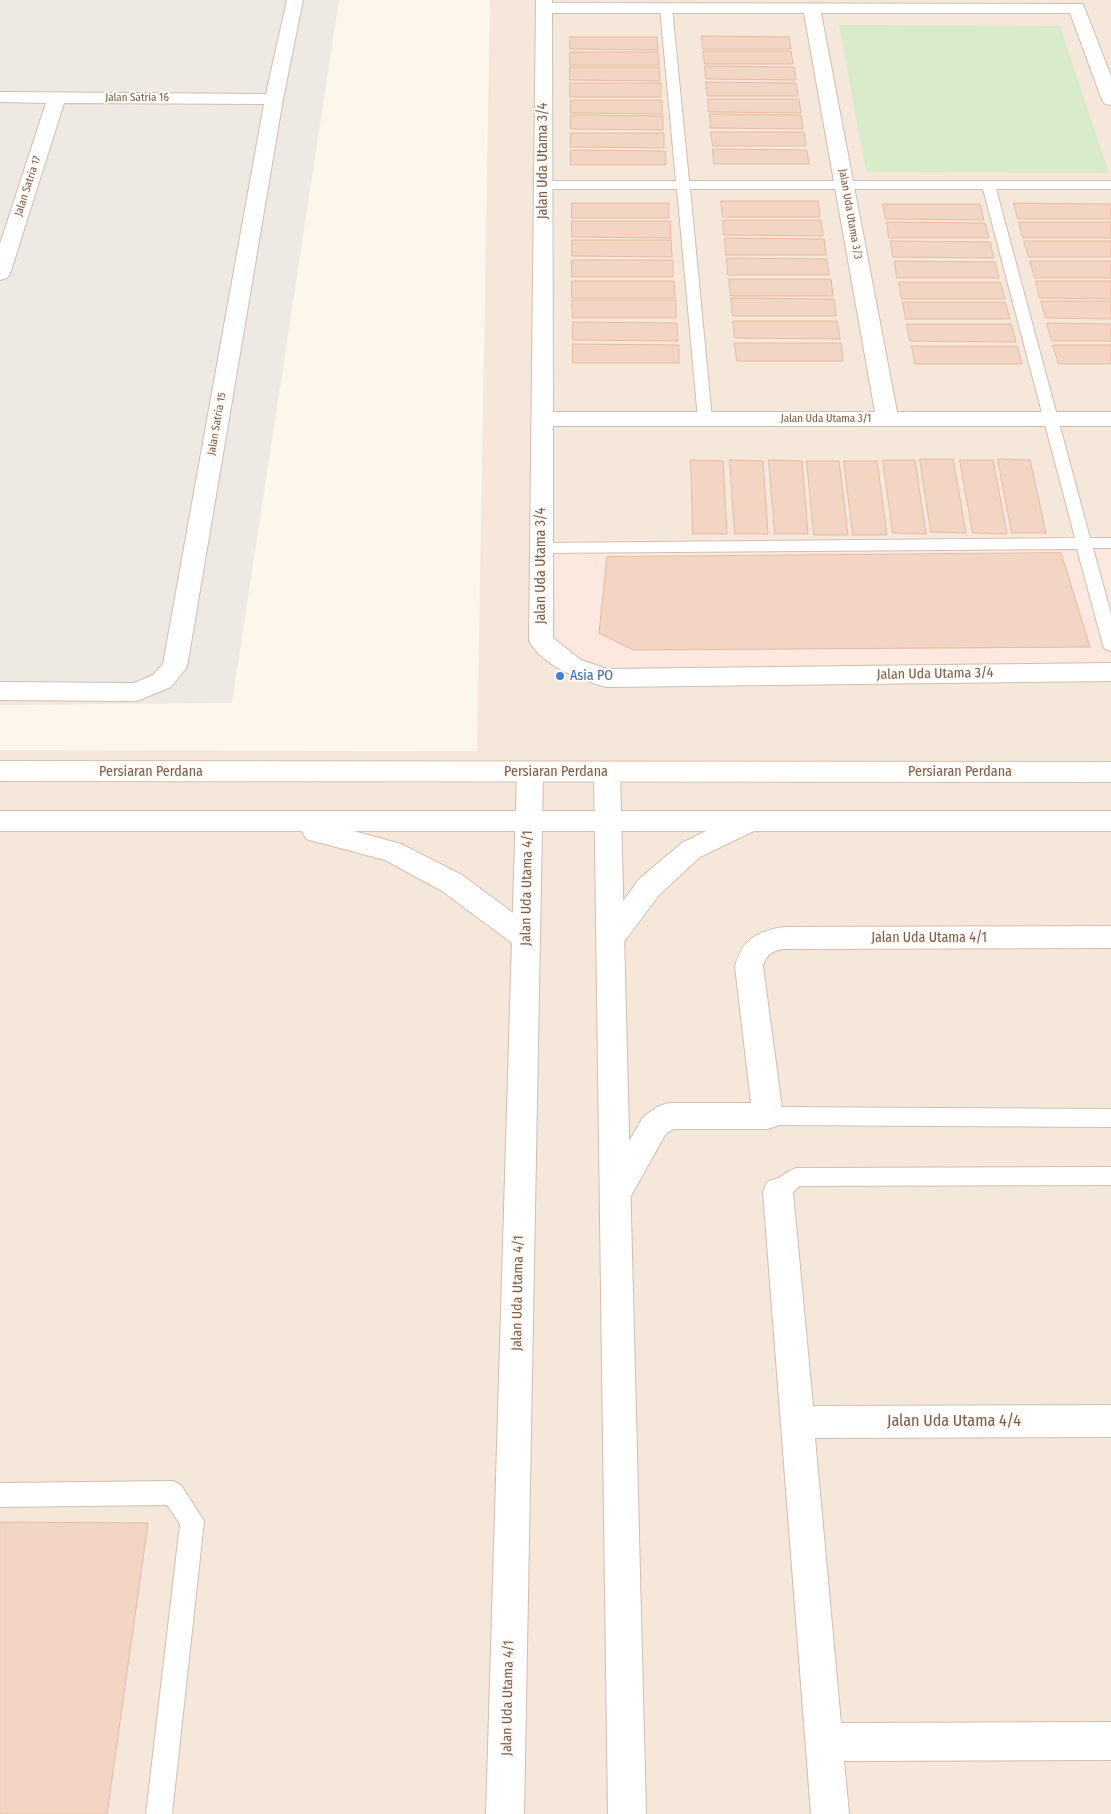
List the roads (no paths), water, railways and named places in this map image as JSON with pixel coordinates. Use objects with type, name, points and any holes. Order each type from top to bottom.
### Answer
[{"type":"street","name":"Jalan Satria 15","points":[[0,691],[137,692],[162,681],[175,667],[274,99],[295,0]]},
{"type":"street","points":[[544,4],[666,8],[812,8],[905,4],[1077,8],[1111,100]]},
{"type":"street","name":"Jalan Uda Utama 3/4","points":[[544,4],[540,641],[572,666],[606,678],[1111,672]]},
{"type":"street","name":"Jalan Uda Utama 3/3","points":[[812,8],[887,419]]},
{"type":"street","name":"Jalan Satria 16","points":[[0,98],[274,99]]},
{"type":"street","name":"Jalan Satria 17","points":[[0,274],[57,98]]},
{"type":"street","name":"Jalan Uda Utama 3/1","points":[[542,419],[1111,419]]},
{"type":"street","name":"Persiaran Perdana","points":[[0,771],[1111,772]]},
{"type":"street","name":"Jalan Uda Utama 4/1","points":[[505,1814],[530,772]]},
{"type":"street","points":[[607,772],[627,1814]]},
{"type":"street","points":[[0,821],[1111,821]]},
{"type":"street","points":[[272,821],[392,851],[452,883],[526,938]]},
{"type":"street","points":[[610,939],[649,887],[691,850],[751,821]]},
{"type":"street","name":"Jalan Uda Utama 4/1","points":[[768,1116],[749,966],[758,946],[770,940],[783,938],[1111,937]]},
{"type":"street","points":[[615,1195],[654,1126],[668,1116],[768,1116]]},
{"type":"street","points":[[778,1192],[830,1814]]},
{"type":"street","name":"Jalan Uda Utama 4/4","points":[[798,1422],[1111,1421]]},
{"type":"street","points":[[824,1742],[1111,1741]]},
{"type":"lane","points":[[666,8],[705,419]]},
{"type":"lane","points":[[543,185],[1111,185]]},
{"type":"lane","points":[[988,185],[1111,645]]},
{"type":"lane","points":[[540,548],[1111,544]]},
{"type":"lane","points":[[768,1116],[1111,1118]]},
{"type":"lane","points":[[778,1192],[796,1177],[1111,1176]]},
{"type":"lane","points":[[0,1495],[173,1494],[192,1521],[159,1814]]},
{"type":"place","name":"Asia PO","points":[[560,676]]}]
